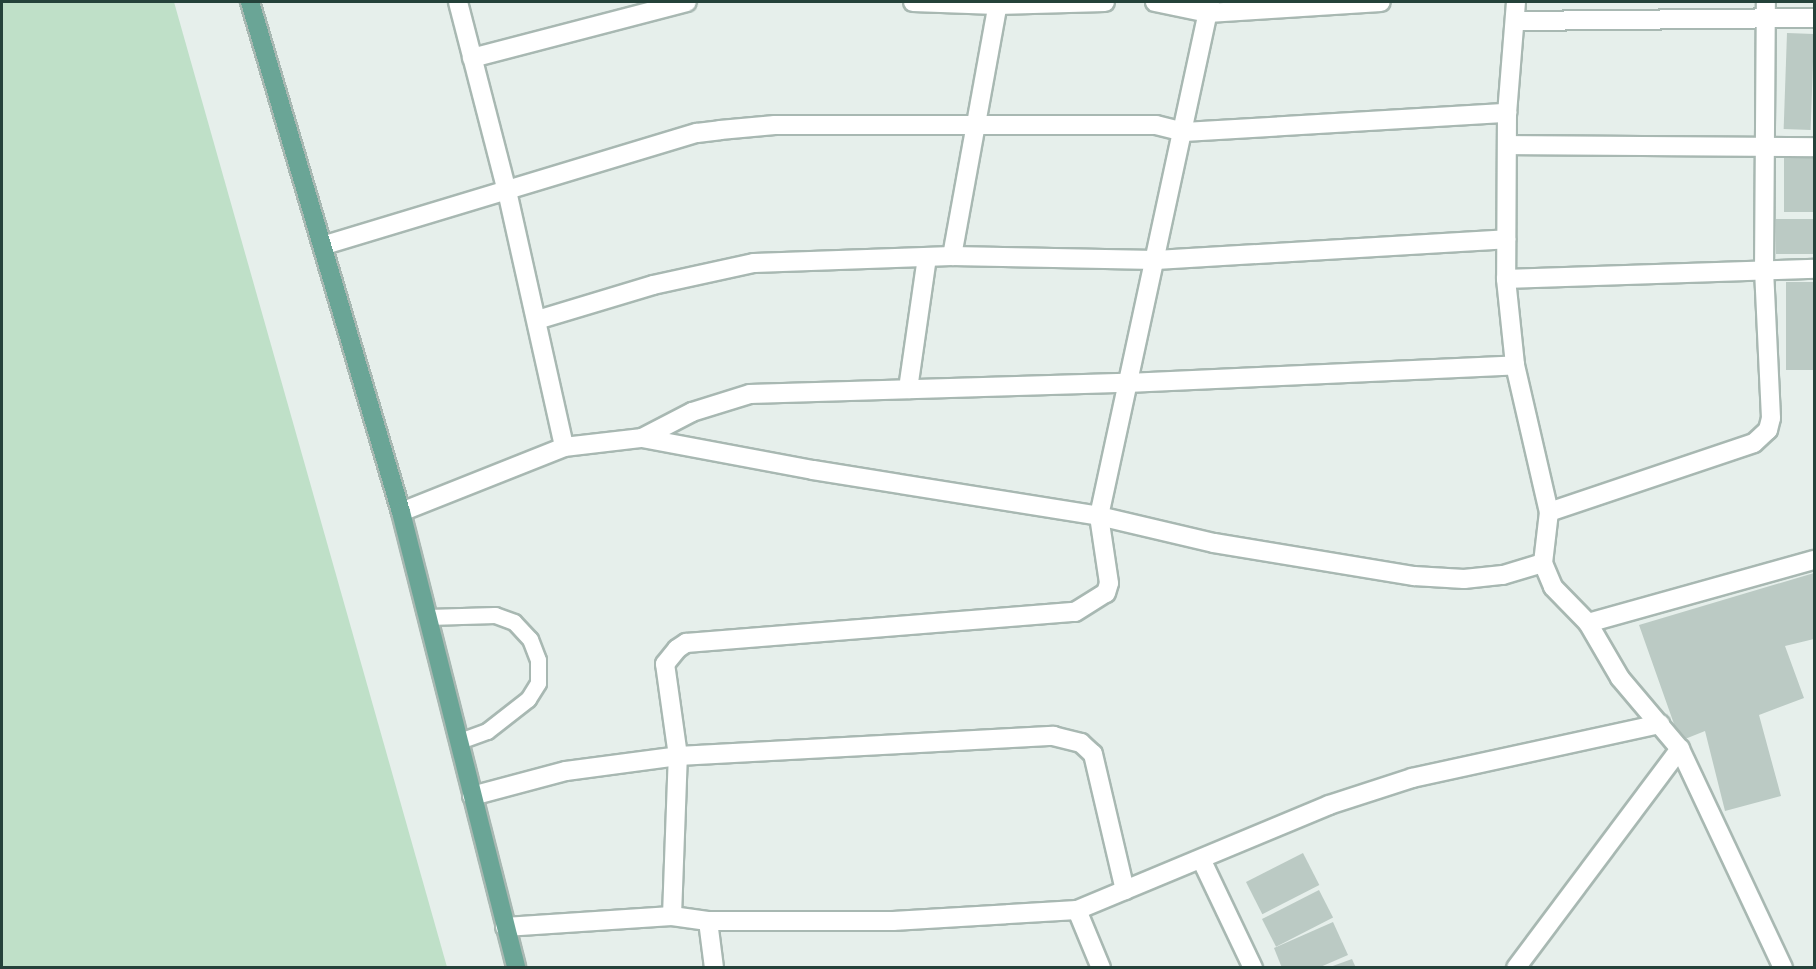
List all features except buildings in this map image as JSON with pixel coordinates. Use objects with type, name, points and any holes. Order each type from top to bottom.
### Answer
[{"type":"main road","points":[[250,2],[326,246],[401,512],[516,968]]},
{"type":"street","points":[[458,2],[507,190],[564,447]]},
{"type":"street","points":[[472,58],[687,2]]},
{"type":"street","points":[[913,2],[1105,2]]},
{"type":"street","points":[[1155,2],[1209,7],[1381,2]]},
{"type":"street","points":[[1516,2],[1517,21],[1507,113],[1506,279],[1515,365],[1549,512],[1543,563],[1564,601],[1588,623],[1620,678],[1680,749],[1783,968]]},
{"type":"street","points":[[952,256],[997,3]]},
{"type":"street","points":[[672,916],[678,756],[665,664],[669,655],[686,643],[1075,612],[1106,593],[1109,583],[1099,516],[1125,383],[1156,260],[1209,7]]},
{"type":"street","points":[[1517,21],[1766,10],[1815,18]]},
{"type":"street","points":[[1549,512],[1754,443],[1768,430],[1771,418],[1764,271],[1766,10]]},
{"type":"street","points":[[326,246],[697,133],[720,130],[775,125],[1156,125],[1184,132],[1507,113]]},
{"type":"street","points":[[1507,145],[1815,147]]},
{"type":"street","points":[[537,320],[653,285],[754,263],[952,256],[1156,260],[1506,239]]},
{"type":"street","points":[[908,389],[927,257]]},
{"type":"street","points":[[1506,279],[1815,269]]},
{"type":"street","points":[[642,438],[692,412],[750,394],[1125,383],[1515,365]]},
{"type":"street","points":[[401,512],[564,447],[642,438],[813,470],[1099,516],[1214,543],[1414,576],[1464,579],[1503,575],[1543,563]]},
{"type":"street","points":[[1588,623],[1815,560]]},
{"type":"street","points":[[505,927],[672,916],[708,921],[893,921],[1077,910],[1202,861],[1329,805],[1412,778],[1660,724]]},
{"type":"street","points":[[472,796],[566,771],[678,756],[1053,736],[1070,739],[1093,754],[1125,890]]},
{"type":"street","points":[[1516,968],[1680,749]]},
{"type":"street","points":[[1202,861],[1253,968]]},
{"type":"street","points":[[1077,910],[1101,968]]},
{"type":"street","points":[[708,921],[714,968]]},
{"type":"lane","points":[[428,617],[495,615],[514,622],[530,639],[538,660],[538,683],[528,699],[487,731],[459,741]]},
{"type":"green space","points":[[2,2],[174,2],[447,967],[2,967]]}]
